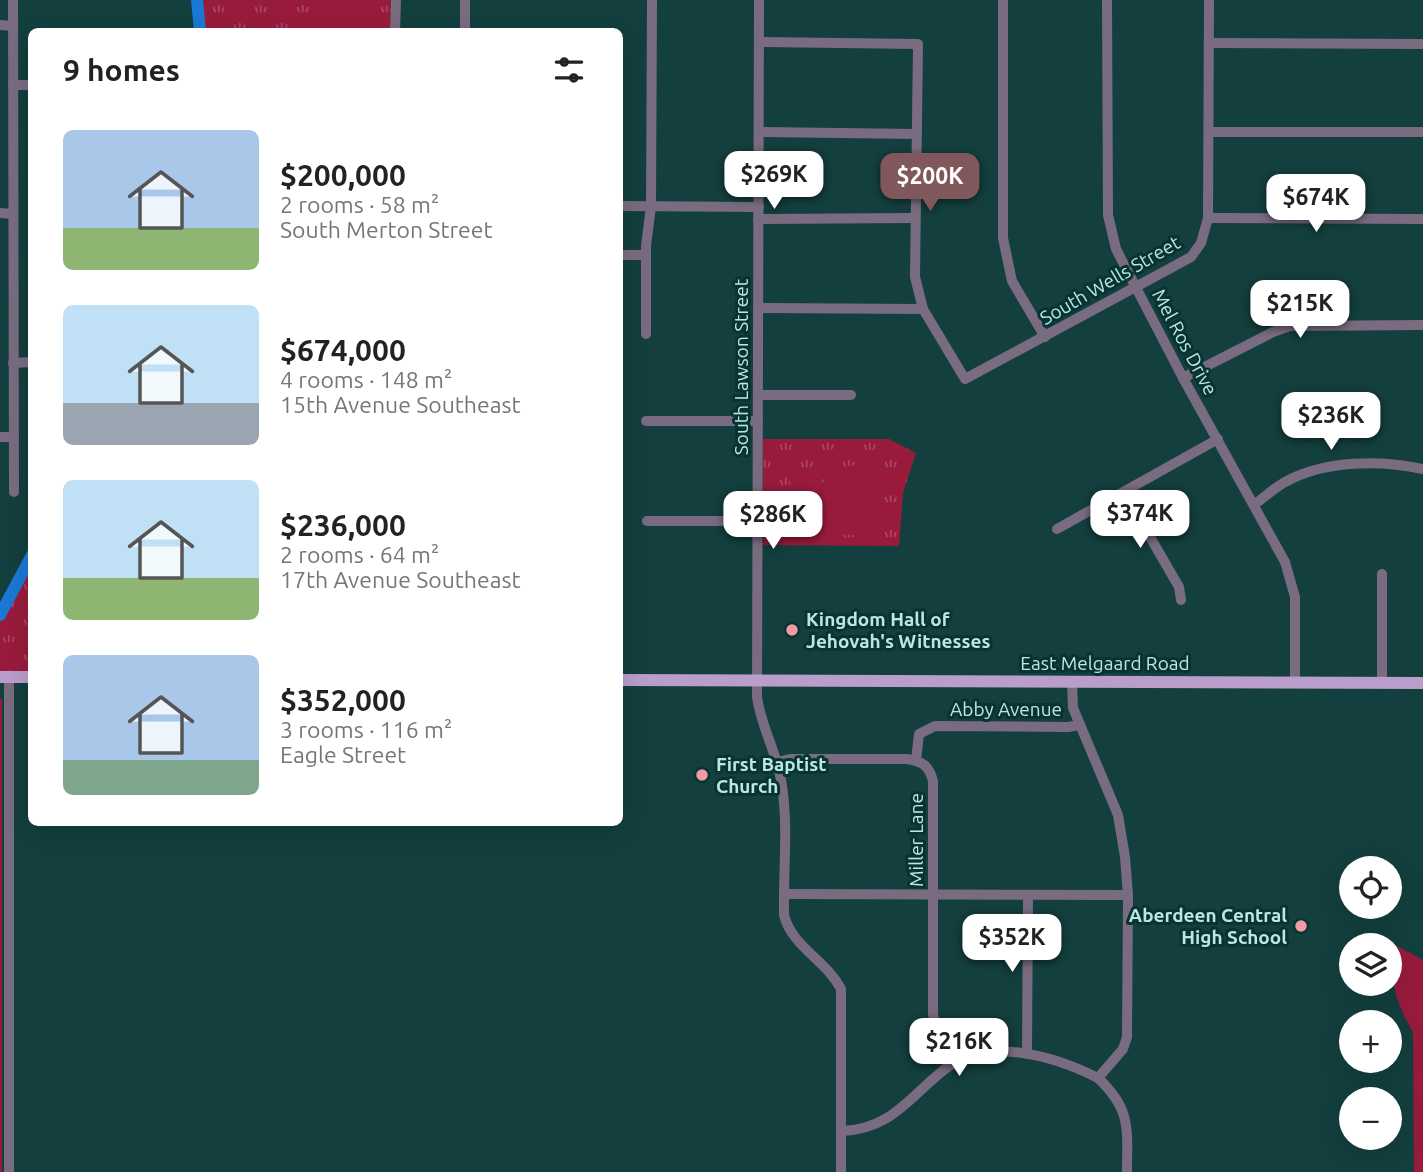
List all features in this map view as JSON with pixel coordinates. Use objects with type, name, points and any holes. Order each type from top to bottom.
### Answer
[{"type":"main road","points":[[4,677],[28,677]]},
{"type":"main road","name":"East Melgaard Road","points":[[623,680],[1423,683]]},
{"type":"street","points":[[13,0],[14,492]]},
{"type":"street","points":[[395,28],[396,0]]},
{"type":"street","points":[[465,0],[465,28]]},
{"type":"street","points":[[646,334],[646,255],[651,206],[652,0]]},
{"type":"street","name":"South Lawson Street","points":[[759,0],[759,710],[781,776],[785,810],[784,915],[789,930],[798,942],[832,975],[841,989],[841,1172]]},
{"type":"street","points":[[1003,0],[1003,238],[1012,281],[1045,337]]},
{"type":"street","name":"Mel Ros Drive","points":[[1107,0],[1108,215],[1116,249],[1183,378],[1286,562],[1296,608],[1295,683]]},
{"type":"street","name":"South Wells Street","points":[[923,309],[965,379],[1191,257],[1201,243],[1208,218],[1209,0]]},
{"type":"street","points":[[0,25],[13,26]]},
{"type":"street","points":[[758,308],[923,309],[915,277],[918,44],[760,42]]},
{"type":"street","points":[[1209,43],[1423,44]]},
{"type":"street","points":[[13,85],[28,85]]},
{"type":"street","points":[[759,132],[917,134]]},
{"type":"street","points":[[1209,132],[1423,132]]},
{"type":"street","points":[[623,206],[759,207]]},
{"type":"street","points":[[0,214],[13,214]]},
{"type":"street","points":[[758,219],[915,218]]},
{"type":"street","points":[[1208,218],[1423,219]]},
{"type":"street","points":[[623,255],[646,255]]},
{"type":"street","points":[[1183,378],[1290,326],[1423,325]]},
{"type":"street","points":[[13,363],[28,362]]},
{"type":"street","points":[[758,395],[851,395]]},
{"type":"street","points":[[646,421],[758,421]]},
{"type":"street","points":[[0,437],[14,437]]},
{"type":"street","points":[[1057,529],[1218,439]]},
{"type":"street","points":[[1255,504],[1286,481],[1317,470],[1343,465],[1382,464],[1423,469]]},
{"type":"street","points":[[1124,492],[1179,587],[1181,600]]},
{"type":"street","points":[[647,521],[758,521]]},
{"type":"street","points":[[1381,574],[1382,683]]},
{"type":"street","points":[[4,677],[9,1172]]},
{"type":"street","points":[[1072,682],[1073,708],[1118,815],[1128,895],[1127,1037],[1123,1049],[1098,1078]]},
{"type":"street","name":"Abby Avenue","points":[[916,760],[919,734],[935,726],[1080,725]]},
{"type":"street","points":[[777,762],[790,759],[916,760]]},
{"type":"street","name":"Miller Lane","points":[[916,760],[927,766],[933,780],[934,1024],[957,1062]]},
{"type":"street","points":[[784,894],[1128,895]]},
{"type":"street","points":[[1027,1054],[1028,895]]},
{"type":"street","points":[[842,1131],[867,1128],[893,1116],[938,1075],[973,1055],[1027,1054],[1058,1061],[1098,1078],[1117,1097],[1125,1116],[1127,1172]]},
{"type":"green space","points":[[197,0],[391,0],[390,28],[200,28]]},
{"type":"green space","points":[[316,0],[372,0],[372,28],[316,28]]},
{"type":"green space","points":[[763,439],[889,439],[916,453],[903,493],[899,546],[763,545]]},
{"type":"green space","points":[[846,466],[879,466],[878,530],[872,536],[809,533],[820,488],[829,474]]},
{"type":"green space","points":[[790,468],[807,468],[807,495],[790,494]]},
{"type":"green space","points":[[28,561],[28,671],[0,671],[0,615]]},
{"type":"green space","points":[[2,699],[2,1172],[0,1172]]},
{"type":"green space","points":[[1402,949],[1423,960],[1423,1172],[1414,1172],[1413,1032],[1397,996],[1402,996]]},
{"type":"waterway","points":[[197,0],[200,28]]},
{"type":"waterway","points":[[0,615],[28,562]]},
{"type":"place","name":"Kingdom Hall of Jehovah's Witnesses","points":[[792,630]]},
{"type":"place","name":"First Baptist Church","points":[[702,775]]},
{"type":"place","name":"Aberdeen Central High School","points":[[1301,926]]}]
